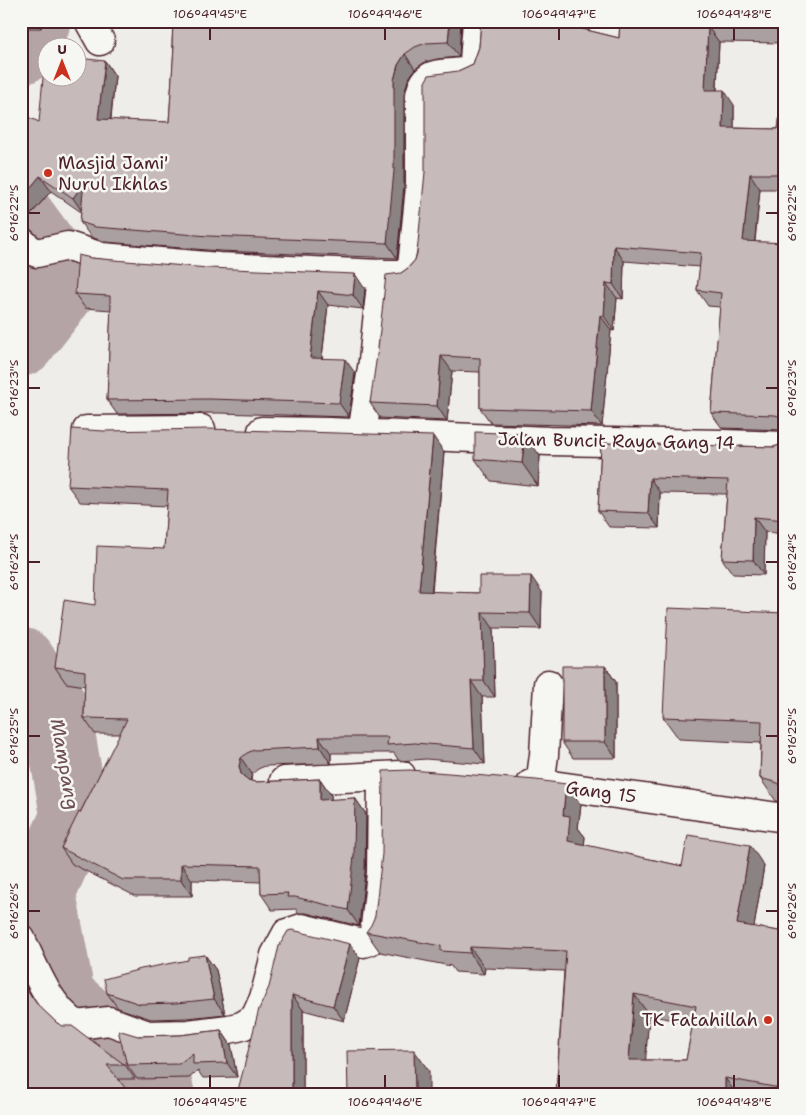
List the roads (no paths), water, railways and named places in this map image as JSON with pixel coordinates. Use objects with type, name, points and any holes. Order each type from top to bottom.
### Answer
[{"type":"street","points":[[29,247],[65,246],[102,257],[219,267],[404,274],[411,270],[412,267],[420,187],[421,85],[433,74],[472,69],[477,21]]},
{"type":"street","points":[[362,434],[373,361],[382,274]]},
{"type":"street","name":"Jalan Buncit Raya Gang 14","points":[[87,430],[234,430],[549,441],[785,446]]},
{"type":"street","points":[[540,785],[544,755],[548,684]]},
{"type":"street","points":[[266,782],[425,774]]},
{"type":"street","points":[[21,939],[43,986],[56,1007],[76,1025],[105,1021],[114,1022],[148,1035],[188,1034],[242,1026],[255,1018],[264,998],[275,955],[287,933],[302,928],[359,942],[370,942],[374,935],[381,873],[382,776]]},
{"type":"street","name":"Gang 15","points":[[511,782],[552,785],[785,818]]},
{"type":"waterway","name":"Mampang","points":[[21,50],[29,45],[36,21]]},
{"type":"waterway","name":"Mampang","points":[[21,218],[68,282],[21,342]]},
{"type":"waterway","name":"Mampang","points":[[21,662],[57,713],[75,817],[41,891],[61,998],[156,1078],[160,1094]]},
{"type":"place","name":"Masjid Jami' Nurul Ikhlas","points":[[48,173]]},
{"type":"place","name":"TK Fatahillah","points":[[768,1020]]}]
